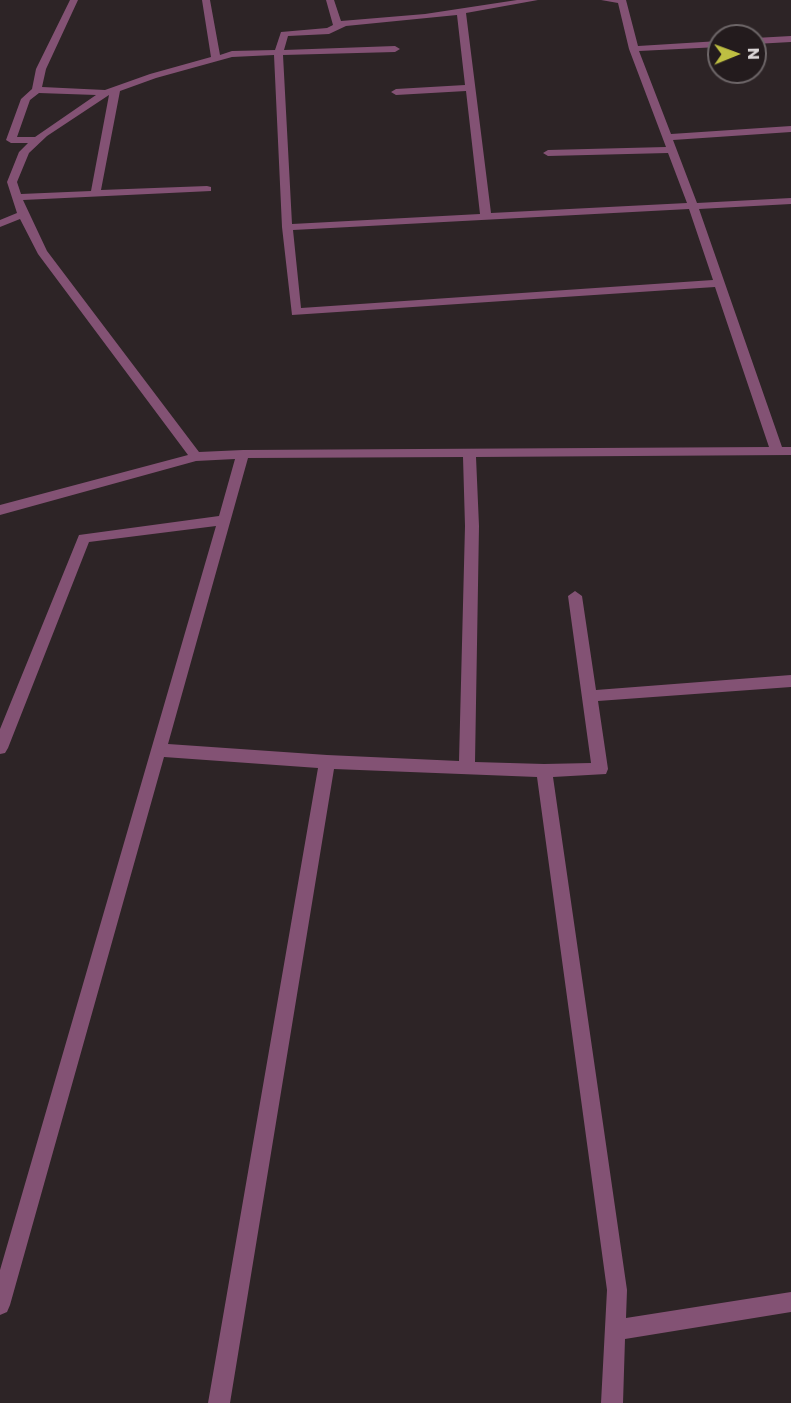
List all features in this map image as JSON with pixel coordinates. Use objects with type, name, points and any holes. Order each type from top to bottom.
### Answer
[{"type":"street","points":[[38,140],[11,140],[26,99],[37,90],[41,69],[74,0]]},
{"type":"street","points":[[206,0],[216,60]]},
{"type":"street","points":[[330,0],[338,27]]},
{"type":"street","points":[[534,0],[485,4],[425,17],[344,23],[329,31],[284,34],[278,54],[287,227],[296,312],[719,283]]},
{"type":"street","points":[[0,510],[196,457],[243,454],[784,451],[719,283],[693,206],[634,49],[622,1],[605,0]]},
{"type":"street","points":[[461,10],[486,218]]},
{"type":"street","points":[[767,40],[791,39]]},
{"type":"street","points":[[634,49],[707,45]]},
{"type":"street","points":[[196,457],[42,252],[23,214],[12,182],[24,152],[111,91],[190,64],[216,60],[232,54],[395,49]]},
{"type":"street","points":[[396,92],[471,88]]},
{"type":"street","points":[[37,90],[111,91]]},
{"type":"street","points":[[95,195],[111,91]]},
{"type":"street","points":[[667,137],[791,129]]},
{"type":"street","points":[[548,153],[672,150]]},
{"type":"street","points":[[17,197],[207,189]]},
{"type":"street","points":[[287,227],[791,201]]},
{"type":"street","points":[[0,224],[23,214]]},
{"type":"street","points":[[0,1305],[243,454]]},
{"type":"street","points":[[467,767],[472,526],[469,454]]},
{"type":"street","points":[[0,748],[84,538],[224,520]]},
{"type":"street","points":[[159,750],[327,762],[544,771],[600,769],[575,596]]},
{"type":"street","points":[[590,696],[791,681]]},
{"type":"street","points":[[219,1403],[327,762]]},
{"type":"street","points":[[544,771],[617,1290],[612,1403]]},
{"type":"street","points":[[615,1330],[791,1302]]}]
